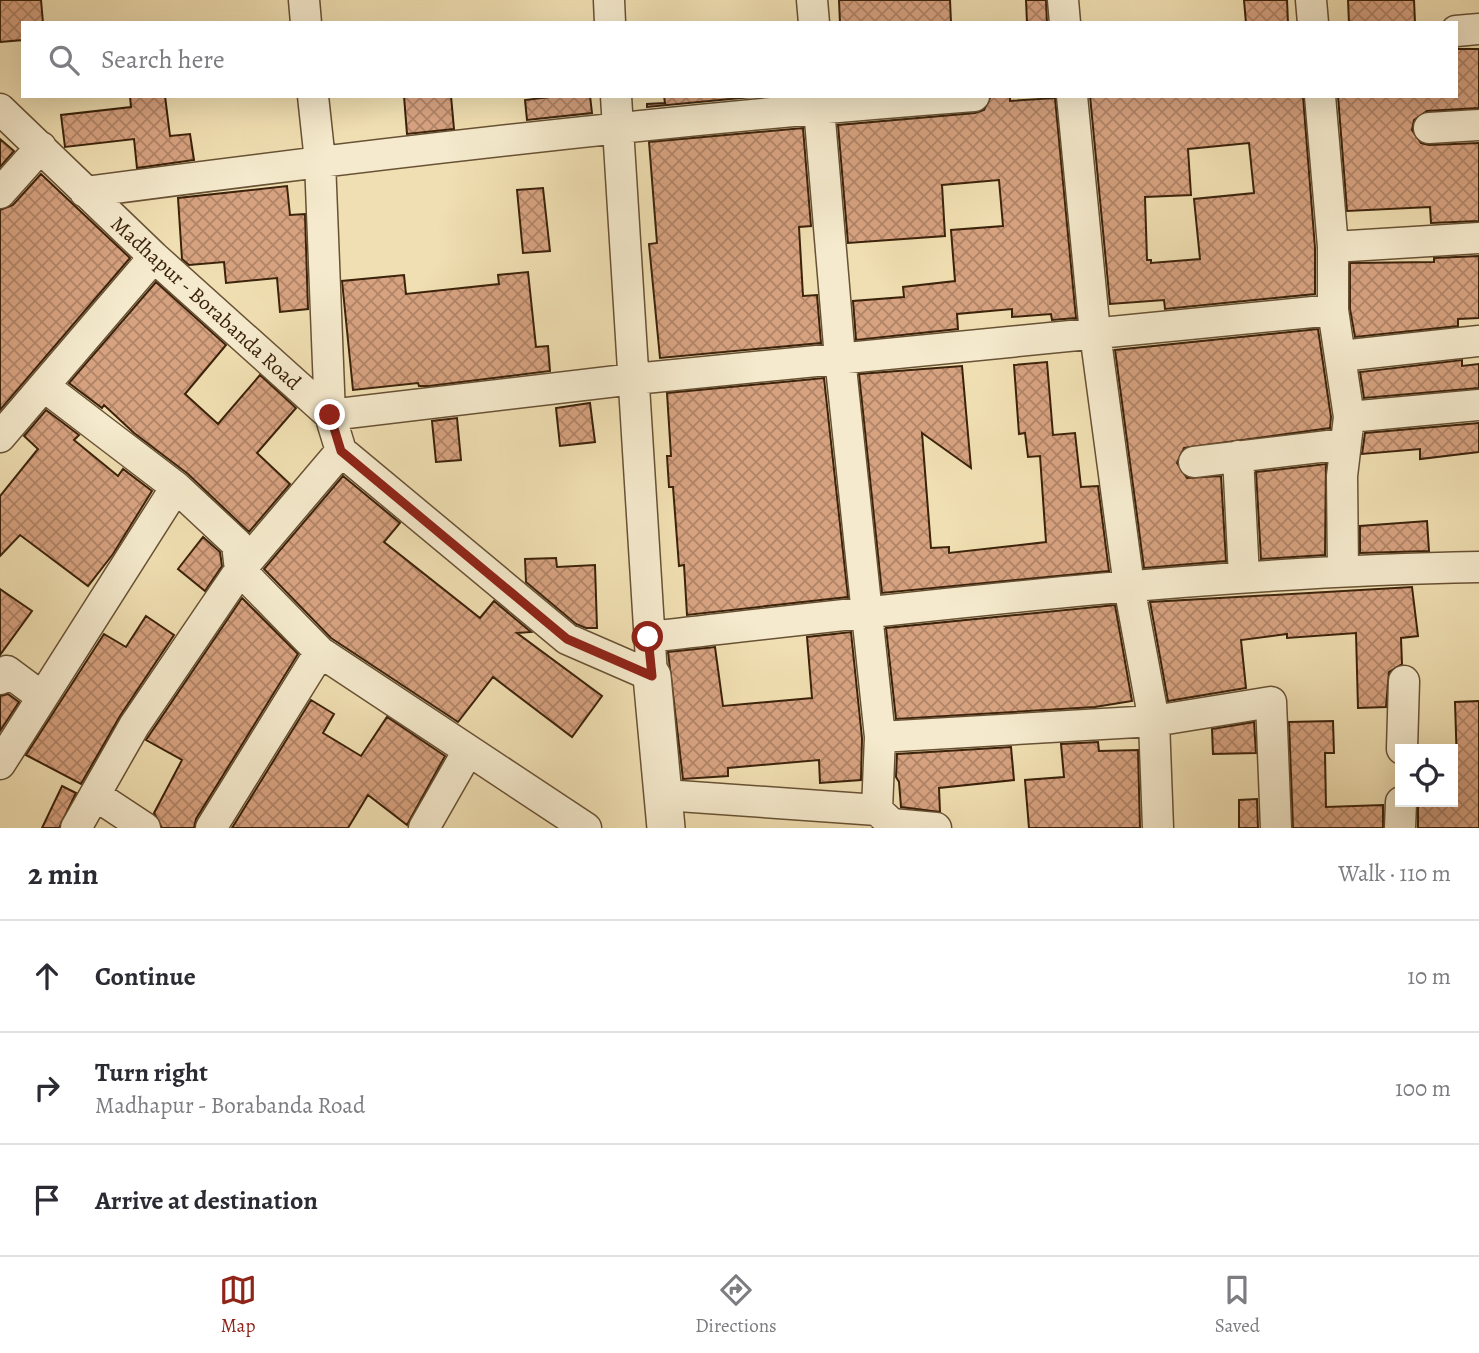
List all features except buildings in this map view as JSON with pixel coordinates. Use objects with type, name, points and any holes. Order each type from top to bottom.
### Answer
[{"type":"street","points":[[304,0],[306,21]]},
{"type":"street","points":[[608,0],[610,21]]},
{"type":"street","points":[[812,0],[814,21]]},
{"type":"street","points":[[1063,0],[1065,21]]},
{"type":"street","points":[[1311,0],[1313,21]]},
{"type":"street","points":[[1458,31],[1479,29]]},
{"type":"street","points":[[313,98],[320,161],[330,415],[341,451],[567,639],[652,676]]},
{"type":"street","points":[[616,98],[648,637],[665,811],[877,810],[892,824],[936,828]]},
{"type":"street","points":[[85,192],[320,161],[618,130],[819,102],[922,98]]},
{"type":"street","points":[[1072,98],[1095,333],[1129,586],[1154,721],[1158,828]]},
{"type":"street","points":[[1320,98],[1333,247],[1333,310],[1347,430],[1342,476],[1343,569]]},
{"type":"street","points":[[819,102],[840,358],[869,612],[880,737],[877,810]]},
{"type":"street","name":"Madhapur - Borabanda Road","points":[[0,109],[154,257],[330,415]]},
{"type":"street","points":[[1429,128],[1479,125]]},
{"type":"street","points":[[0,193],[41,147]]},
{"type":"street","points":[[1333,247],[1479,238]]},
{"type":"street","points":[[0,437],[154,257]]},
{"type":"street","points":[[330,415],[634,379],[1333,310]]},
{"type":"street","points":[[1340,356],[1479,341]]},
{"type":"street","points":[[45,387],[176,487],[237,544],[240,570],[320,652],[575,825]]},
{"type":"street","points":[[1194,462],[1238,456],[1347,430],[1479,405]]},
{"type":"street","points":[[76,828],[134,726],[240,570],[341,451]]},
{"type":"street","points":[[1238,456],[1244,577]]},
{"type":"street","points":[[0,764],[176,487]]},
{"type":"street","points":[[648,637],[1129,586],[1343,569],[1479,567]]},
{"type":"street","points":[[211,828],[320,652]]},
{"type":"street","points":[[0,679],[7,671],[42,697]]},
{"type":"street","points":[[1402,744],[1405,681]]},
{"type":"street","points":[[880,737],[1154,721],[1271,702],[1276,828]]},
{"type":"street","points":[[425,828],[468,751]]},
{"type":"street","points":[[95,795],[145,828]]},
{"type":"street","points":[[1400,828],[1401,807]]},
{"type":"route","points":[[330,415],[341,451],[567,639],[652,676],[648,637]]}]
